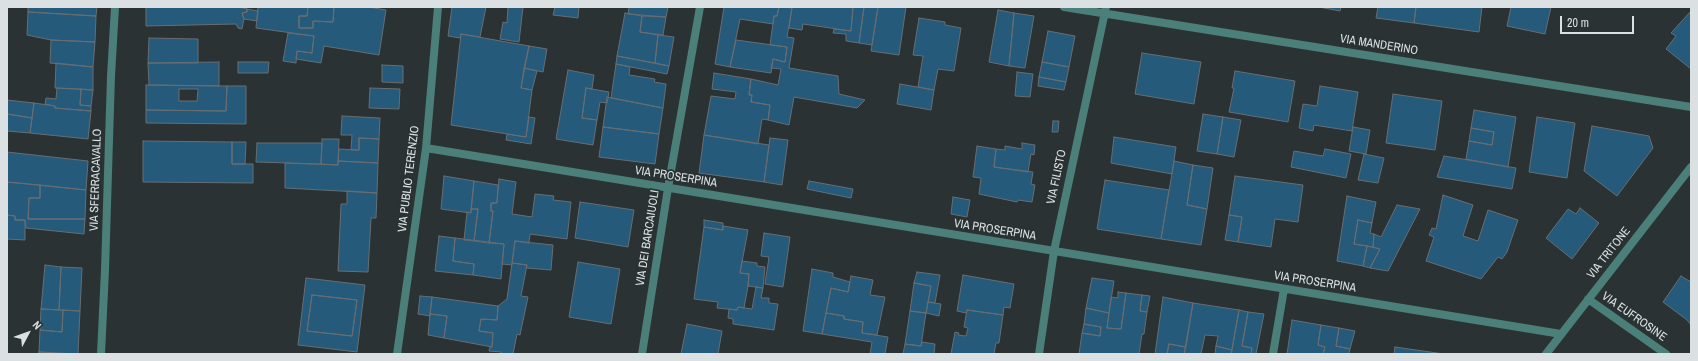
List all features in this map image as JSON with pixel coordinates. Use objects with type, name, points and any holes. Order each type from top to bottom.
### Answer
[{"type":"street","name":"VIA SFERRACAVALLO","points":[[101,354],[115,7]]},
{"type":"street","name":"VIA PUBLIO TERENZIO","points":[[397,354],[426,148],[438,7]]},
{"type":"street","name":"VIA DEI BARCAIUOLI","points":[[642,354],[668,188],[700,7]]},
{"type":"street","name":"VIA MANDERINO","points":[[1064,7],[1106,10],[1691,107]]},
{"type":"street","name":"VIA FILISTO","points":[[1038,354],[1054,251],[1106,10]]},
{"type":"street","name":"VIA PROSERPINA","points":[[426,148],[1561,334]]},
{"type":"street","name":"VIA TRITONE","points":[[1546,354],[1691,167]]},
{"type":"street","points":[[1273,354],[1284,289]]},
{"type":"street","name":"VIA EUFROSINE","points":[[1588,299],[1666,354]]},
{"type":"building","points":[[28,7],[97,7],[96,16],[28,12]]},
{"type":"building","points":[[143,7],[238,7],[247,9],[247,12],[242,13],[244,19],[242,29],[238,28],[236,24],[146,26],[146,8]]},
{"type":"building","points":[[258,7],[308,7],[307,16],[299,16],[299,28],[313,28],[313,21],[333,22],[334,7],[368,7],[386,10],[379,55],[324,46],[321,63],[296,59],[297,51],[312,53],[314,36],[256,28]]},
{"type":"building","points":[[308,7],[334,7],[333,22],[313,21],[313,28],[299,28],[299,16],[307,16]]},
{"type":"building","points":[[452,7],[486,7],[480,37],[461,34],[460,38],[448,36]]},
{"type":"building","points":[[508,7],[523,7],[519,42],[500,39],[503,22],[507,23]]},
{"type":"building","points":[[555,7],[579,7],[578,18],[553,15]]},
{"type":"building","points":[[629,7],[668,7],[666,17],[628,14]]},
{"type":"building","points":[[724,7],[779,7],[777,16],[774,16],[773,24],[740,19],[730,67],[715,64]]},
{"type":"building","points":[[779,7],[792,8],[787,37],[794,38],[789,68],[838,76],[839,94],[865,100],[857,108],[794,97],[789,125],[768,120],[770,105],[751,102],[752,95],[749,95],[751,79],[778,85],[781,69],[771,68],[773,59],[785,62],[787,47],[770,45],[774,16],[777,16]]},
{"type":"building","points":[[792,7],[853,7],[851,31],[803,24],[802,30],[789,28]]},
{"type":"building","points":[[853,7],[864,7],[859,43],[846,41],[846,34],[833,33],[834,29],[851,31]]},
{"type":"building","points":[[864,7],[878,7],[872,45],[859,43]]},
{"type":"building","points":[[878,7],[906,7],[899,55],[871,51]]},
{"type":"building","points":[[1319,7],[1341,7],[1340,11]]},
{"type":"building","points":[[1378,7],[1416,7],[1414,23],[1376,18]]},
{"type":"building","points":[[1416,7],[1482,7],[1479,32],[1414,23]]},
{"type":"building","points":[[1511,7],[1551,7],[1545,34],[1507,26]]},
{"type":"building","points":[[247,9],[258,11],[257,21],[244,19],[242,13],[247,12]]},
{"type":"building","points":[[998,10],[1014,13],[1009,66],[989,62]]},
{"type":"building","points":[[1691,11],[1691,69],[1666,49],[1676,36],[1671,33]]},
{"type":"building","points":[[28,12],[96,16],[95,42],[51,40],[27,35]]},
{"type":"building","points":[[625,13],[642,16],[640,32],[658,35],[655,63],[617,56]]},
{"type":"building","points":[[1014,13],[1034,16],[1025,68],[1009,66]]},
{"type":"building","points":[[642,16],[666,17],[663,35],[640,32]]},
{"type":"building","points":[[919,18],[945,22],[945,25],[961,28],[954,71],[938,69],[934,90],[918,87],[923,56],[913,55]]},
{"type":"building","points":[[1048,31],[1075,36],[1069,67],[1042,62]]},
{"type":"building","points":[[288,33],[314,36],[312,53],[297,51],[296,63],[283,61]]},
{"type":"building","points":[[461,34],[529,46],[521,88],[532,90],[526,137],[451,125]]},
{"type":"building","points":[[658,35],[674,37],[669,66],[655,63]]},
{"type":"building","points":[[149,38],[198,39],[198,63],[148,63]]},
{"type":"building","points":[[51,40],[95,42],[93,67],[50,63]]},
{"type":"building","points":[[736,40],[787,47],[785,62],[773,59],[771,73],[730,67]]},
{"type":"building","points":[[529,46],[547,49],[543,72],[524,68]]},
{"type":"building","points":[[1142,53],[1201,62],[1194,104],[1135,94]]},
{"type":"building","points":[[617,56],[669,66],[667,74],[616,64]]},
{"type":"building","points":[[219,62],[219,86],[149,85],[148,63]]},
{"type":"building","points":[[238,62],[269,62],[268,73],[238,73]]},
{"type":"building","points":[[1042,62],[1069,67],[1066,82],[1039,77]]},
{"type":"building","points":[[56,63],[93,67],[93,90],[55,88]]},
{"type":"building","points":[[616,64],[630,67],[629,75],[655,79],[654,82],[666,84],[663,108],[611,98]]},
{"type":"building","points":[[382,65],[403,66],[403,83],[382,82]]},
{"type":"building","points":[[524,68],[537,71],[532,90],[521,88]]},
{"type":"building","points":[[568,70],[594,75],[592,89],[586,88],[582,118],[597,120],[593,145],[556,139]]},
{"type":"building","points":[[1235,71],[1295,81],[1288,122],[1229,112],[1234,88],[1232,88]]},
{"type":"building","points":[[1017,72],[1033,74],[1030,97],[1015,96]]},
{"type":"building","points":[[714,73],[751,79],[749,95],[752,95],[751,102],[770,105],[768,120],[762,119],[758,144],[704,135],[711,96],[735,99],[736,92],[712,89]]},
{"type":"building","points":[[1039,77],[1066,82],[1064,90],[1038,86]]},
{"type":"building","points":[[900,84],[934,90],[931,110],[897,104]]},
{"type":"building","points":[[146,85],[227,86],[226,111],[146,110]],"holes":[[[179,89],[198,89],[197,101],[179,101]]]},
{"type":"building","points":[[227,86],[246,86],[246,124],[146,123],[146,110],[226,111]]},
{"type":"building","points":[[1320,86],[1358,92],[1352,131],[1314,125],[1313,131],[1299,128],[1303,104],[1317,106]]},
{"type":"building","points":[[57,88],[81,89],[80,105],[91,106],[91,111],[55,108],[55,106],[45,104],[46,98],[56,99]]},
{"type":"building","points":[[370,88],[400,89],[399,109],[369,108]]},
{"type":"building","points":[[586,88],[609,92],[607,103],[600,102],[597,120],[582,118]]},
{"type":"building","points":[[81,89],[93,90],[91,106],[80,105]]},
{"type":"building","points":[[1393,94],[1442,101],[1435,150],[1386,143]]},
{"type":"building","points":[[607,97],[663,108],[659,134],[603,127]]},
{"type":"building","points":[[7,100],[34,103],[32,118],[7,114]]},
{"type":"building","points":[[34,103],[55,106],[55,108],[91,111],[88,139],[30,133]]},
{"type":"building","points":[[1474,110],[1516,117],[1508,167],[1466,159],[1469,141],[1492,145],[1494,132],[1471,128]]},
{"type":"building","points":[[7,114],[32,118],[30,133],[7,131]]},
{"type":"building","points":[[1203,114],[1223,117],[1217,154],[1197,151]]},
{"type":"building","points":[[342,116],[380,118],[379,139],[359,138],[359,150],[351,150],[352,135],[341,135]]},
{"type":"building","points":[[529,117],[535,118],[531,144],[506,140],[507,134],[526,137]]},
{"type":"building","points":[[1223,117],[1241,120],[1234,157],[1217,154]]},
{"type":"building","points":[[1537,117],[1575,123],[1567,178],[1529,172]]},
{"type":"building","points":[[1053,121],[1059,121],[1058,132],[1052,132]]},
{"type":"building","points":[[1592,126],[1649,136],[1653,148],[1617,196],[1584,171]]},
{"type":"building","points":[[603,127],[659,134],[655,164],[599,157]]},
{"type":"building","points":[[1353,127],[1370,130],[1366,154],[1349,151]]},
{"type":"building","points":[[1471,128],[1494,132],[1492,145],[1469,141]]},
{"type":"building","points":[[704,135],[769,145],[764,182],[699,173]]},
{"type":"building","points":[[1114,137],[1176,147],[1172,174],[1111,163]]},
{"type":"building","points":[[359,138],[379,139],[378,163],[338,161],[339,149],[359,150]]},
{"type":"building","points":[[770,138],[788,140],[782,185],[764,182]]},
{"type":"building","points":[[322,139],[339,139],[338,165],[321,164]]},
{"type":"building","points":[[143,141],[232,142],[232,164],[253,164],[253,183],[143,182]]},
{"type":"building","points":[[232,142],[246,142],[245,164],[232,164]]},
{"type":"building","points":[[257,143],[322,143],[321,164],[256,162]]},
{"type":"building","points":[[1022,143],[1035,145],[1034,155],[1031,154],[1028,172],[994,167],[996,149],[1005,150],[1005,146],[1022,149]]},
{"type":"building","points":[[977,146],[996,149],[994,167],[1033,172],[1031,184],[1035,185],[1032,202],[1018,200],[1017,202],[979,194],[981,178],[973,177]]},
{"type":"building","points":[[1325,149],[1351,154],[1346,178],[1291,167],[1294,151],[1323,156]]},
{"type":"building","points":[[7,152],[88,161],[86,190],[7,182]]},
{"type":"building","points":[[1364,154],[1384,158],[1378,183],[1358,180]]},
{"type":"building","points":[[1444,156],[1516,168],[1512,189],[1437,177]]},
{"type":"building","points":[[338,161],[378,163],[377,193],[285,188],[285,163],[338,165]]},
{"type":"building","points":[[1174,161],[1193,165],[1187,205],[1207,209],[1201,245],[1161,239]]},
{"type":"building","points":[[1193,165],[1213,168],[1207,209],[1187,205]]},
{"type":"building","points":[[444,176],[474,181],[471,213],[441,209]]},
{"type":"building","points":[[1235,176],[1303,185],[1298,222],[1275,219],[1271,247],[1238,242],[1242,217],[1229,215]]},
{"type":"building","points":[[499,179],[516,182],[512,214],[532,217],[535,194],[554,196],[553,200],[571,202],[567,239],[530,234],[529,243],[515,241],[512,265],[502,264],[504,244],[489,243],[493,211],[491,211],[491,203],[497,203]]},
{"type":"building","points":[[1105,180],[1169,190],[1161,239],[1097,229]]},
{"type":"building","points":[[474,181],[498,185],[497,203],[491,203],[491,211],[493,211],[489,243],[474,241],[478,209],[471,209]]},
{"type":"building","points":[[809,181],[853,189],[851,198],[807,189]]},
{"type":"building","points":[[7,182],[40,185],[40,198],[29,198],[28,219],[85,219],[84,234],[26,228],[25,220],[15,220],[15,216],[7,215]]},
{"type":"building","points":[[40,185],[86,190],[85,219],[28,219],[29,198],[40,198]]},
{"type":"building","points":[[347,191],[377,193],[376,218],[371,218],[368,272],[338,271],[341,204],[347,204]]},
{"type":"building","points":[[1443,195],[1473,205],[1463,236],[1478,241],[1488,210],[1518,220],[1507,252],[1502,259],[1498,257],[1481,279],[1426,261],[1434,237],[1429,235],[1432,228],[1436,229]]},
{"type":"building","points":[[1347,196],[1376,202],[1372,223],[1358,220],[1354,244],[1367,246],[1363,266],[1337,261]]},
{"type":"building","points":[[953,197],[970,200],[967,217],[951,214]]},
{"type":"building","points":[[580,202],[634,210],[628,247],[575,238]]},
{"type":"building","points":[[1397,205],[1420,209],[1388,271],[1370,268],[1380,249],[1373,247],[1374,234],[1381,237]]},
{"type":"building","points":[[1580,208],[1599,223],[1572,259],[1546,238],[1568,209],[1576,214]]},
{"type":"building","points":[[471,209],[478,209],[474,241],[464,240],[467,212],[471,213]]},
{"type":"building","points":[[7,215],[15,216],[15,220],[25,220],[25,240],[7,239]]},
{"type":"building","points":[[1229,215],[1242,217],[1238,242],[1225,240]]},
{"type":"building","points":[[704,220],[723,223],[723,230],[704,227]]},
{"type":"building","points":[[1358,220],[1372,223],[1370,233],[1374,234],[1373,247],[1354,244]]},
{"type":"building","points":[[723,226],[748,230],[740,273],[749,274],[748,286],[744,308],[738,307],[737,310],[717,308],[718,302],[694,299],[704,227],[723,230]]},
{"type":"building","points":[[764,233],[790,237],[783,287],[765,284],[769,257],[761,256]]},
{"type":"building","points":[[439,236],[455,238],[453,261],[474,264],[473,275],[435,271]]},
{"type":"building","points":[[455,238],[504,244],[501,279],[473,275],[474,264],[453,261]]},
{"type":"building","points":[[515,241],[553,245],[551,270],[526,268],[527,265],[512,263]]},
{"type":"building","points":[[1367,246],[1380,249],[1370,268],[1363,266]]},
{"type":"building","points":[[742,261],[757,263],[757,266],[765,267],[763,288],[748,286],[749,274],[740,273]]},
{"type":"building","points":[[578,262],[620,269],[611,324],[569,317]]},
{"type":"building","points":[[512,263],[527,265],[521,296],[528,297],[520,335],[517,334],[513,354],[501,354],[501,352],[489,351],[490,347],[492,347],[493,333],[479,331],[481,319],[497,320],[498,306],[507,299]]},
{"type":"building","points":[[45,265],[61,267],[59,310],[41,309]]},
{"type":"building","points":[[61,267],[82,268],[80,311],[59,310]]},
{"type":"building","points":[[812,269],[833,273],[833,277],[850,282],[848,292],[831,288],[822,334],[803,331]]},
{"type":"building","points":[[917,272],[940,275],[935,303],[928,302],[931,286],[914,283]]},
{"type":"building","points":[[963,275],[1014,284],[1010,308],[1004,307],[1003,315],[967,310],[966,313],[957,311]]},
{"type":"building","points":[[851,276],[873,280],[870,295],[885,297],[877,335],[862,333],[863,322],[844,319],[844,316],[826,313],[831,288],[848,292]]},
{"type":"building","points":[[1681,276],[1691,282],[1691,325],[1687,320],[1663,302]]},
{"type":"building","points":[[306,278],[365,285],[357,352],[298,345]],"holes":[[[312,295],[357,300],[352,336],[307,331]]]},
{"type":"building","points":[[1092,278],[1114,281],[1109,313],[1086,308]]},
{"type":"building","points":[[914,283],[931,286],[926,313],[910,311]]},
{"type":"building","points":[[756,287],[763,288],[761,298],[769,298],[769,303],[778,304],[774,330],[733,324],[733,319],[728,318],[729,309],[737,310],[738,307],[752,309]]},
{"type":"building","points":[[1118,292],[1126,293],[1121,329],[1107,328],[1111,297],[1118,298]]},
{"type":"building","points":[[1126,293],[1142,295],[1140,311],[1147,312],[1139,354],[1079,354],[1082,333],[1100,336],[1101,327],[1084,324],[1086,308],[1109,313],[1107,328],[1121,329]]},
{"type":"building","points":[[312,295],[357,300],[352,336],[307,331]]},
{"type":"building","points":[[1142,295],[1150,296],[1147,312],[1140,311]]},
{"type":"building","points":[[420,296],[432,297],[430,316],[418,314]]},
{"type":"building","points":[[432,297],[498,306],[497,320],[481,319],[479,331],[493,333],[492,347],[444,338],[447,316],[430,314]]},
{"type":"building","points":[[1163,297],[1193,303],[1186,347],[1169,344],[1167,354],[1155,354]]},
{"type":"building","points":[[928,302],[941,304],[939,316],[926,313]]},
{"type":"building","points":[[1193,303],[1239,310],[1232,350],[1216,346],[1218,336],[1205,335],[1201,354],[1184,354]]},
{"type":"building","points":[[41,309],[63,310],[62,332],[40,330]]},
{"type":"building","points":[[63,310],[80,311],[78,354],[39,352],[40,330],[62,332]]},
{"type":"building","points":[[967,310],[1003,315],[999,343],[996,343],[994,354],[951,354],[955,332],[959,333],[958,335],[966,336],[968,328],[964,327]]},
{"type":"building","points":[[1239,310],[1248,312],[1242,346],[1252,348],[1251,354],[1231,354]]},
{"type":"building","points":[[910,311],[926,313],[921,346],[905,344]]},
{"type":"building","points":[[1248,312],[1264,314],[1256,354],[1251,354],[1252,348],[1242,346]]},
{"type":"building","points":[[826,313],[844,316],[844,319],[863,322],[862,333],[888,337],[885,354],[870,354],[872,342],[822,334]]},
{"type":"building","points":[[430,314],[447,316],[444,338],[428,335]]},
{"type":"building","points":[[1292,320],[1321,325],[1318,345],[1325,347],[1323,354],[1287,354]]},
{"type":"building","points":[[687,324],[722,331],[718,354],[681,354]]},
{"type":"building","points":[[1084,324],[1101,327],[1100,336],[1082,333]]},
{"type":"building","points":[[1321,325],[1339,328],[1336,346],[1350,349],[1349,354],[1323,354],[1325,347],[1318,345]]},
{"type":"building","points":[[1339,328],[1355,331],[1350,349],[1336,346]]},
{"type":"building","points":[[922,342],[935,344],[934,354],[903,354],[905,344],[921,346]]},
{"type":"building","points":[[1169,344],[1186,347],[1184,354],[1167,354]]},
{"type":"building","points":[[1216,346],[1232,350],[1231,354],[1215,354]]},
{"type":"building","points":[[1395,347],[1444,354],[1394,354]]},
{"type":"building","points":[[39,352],[55,353],[38,354]]}]
